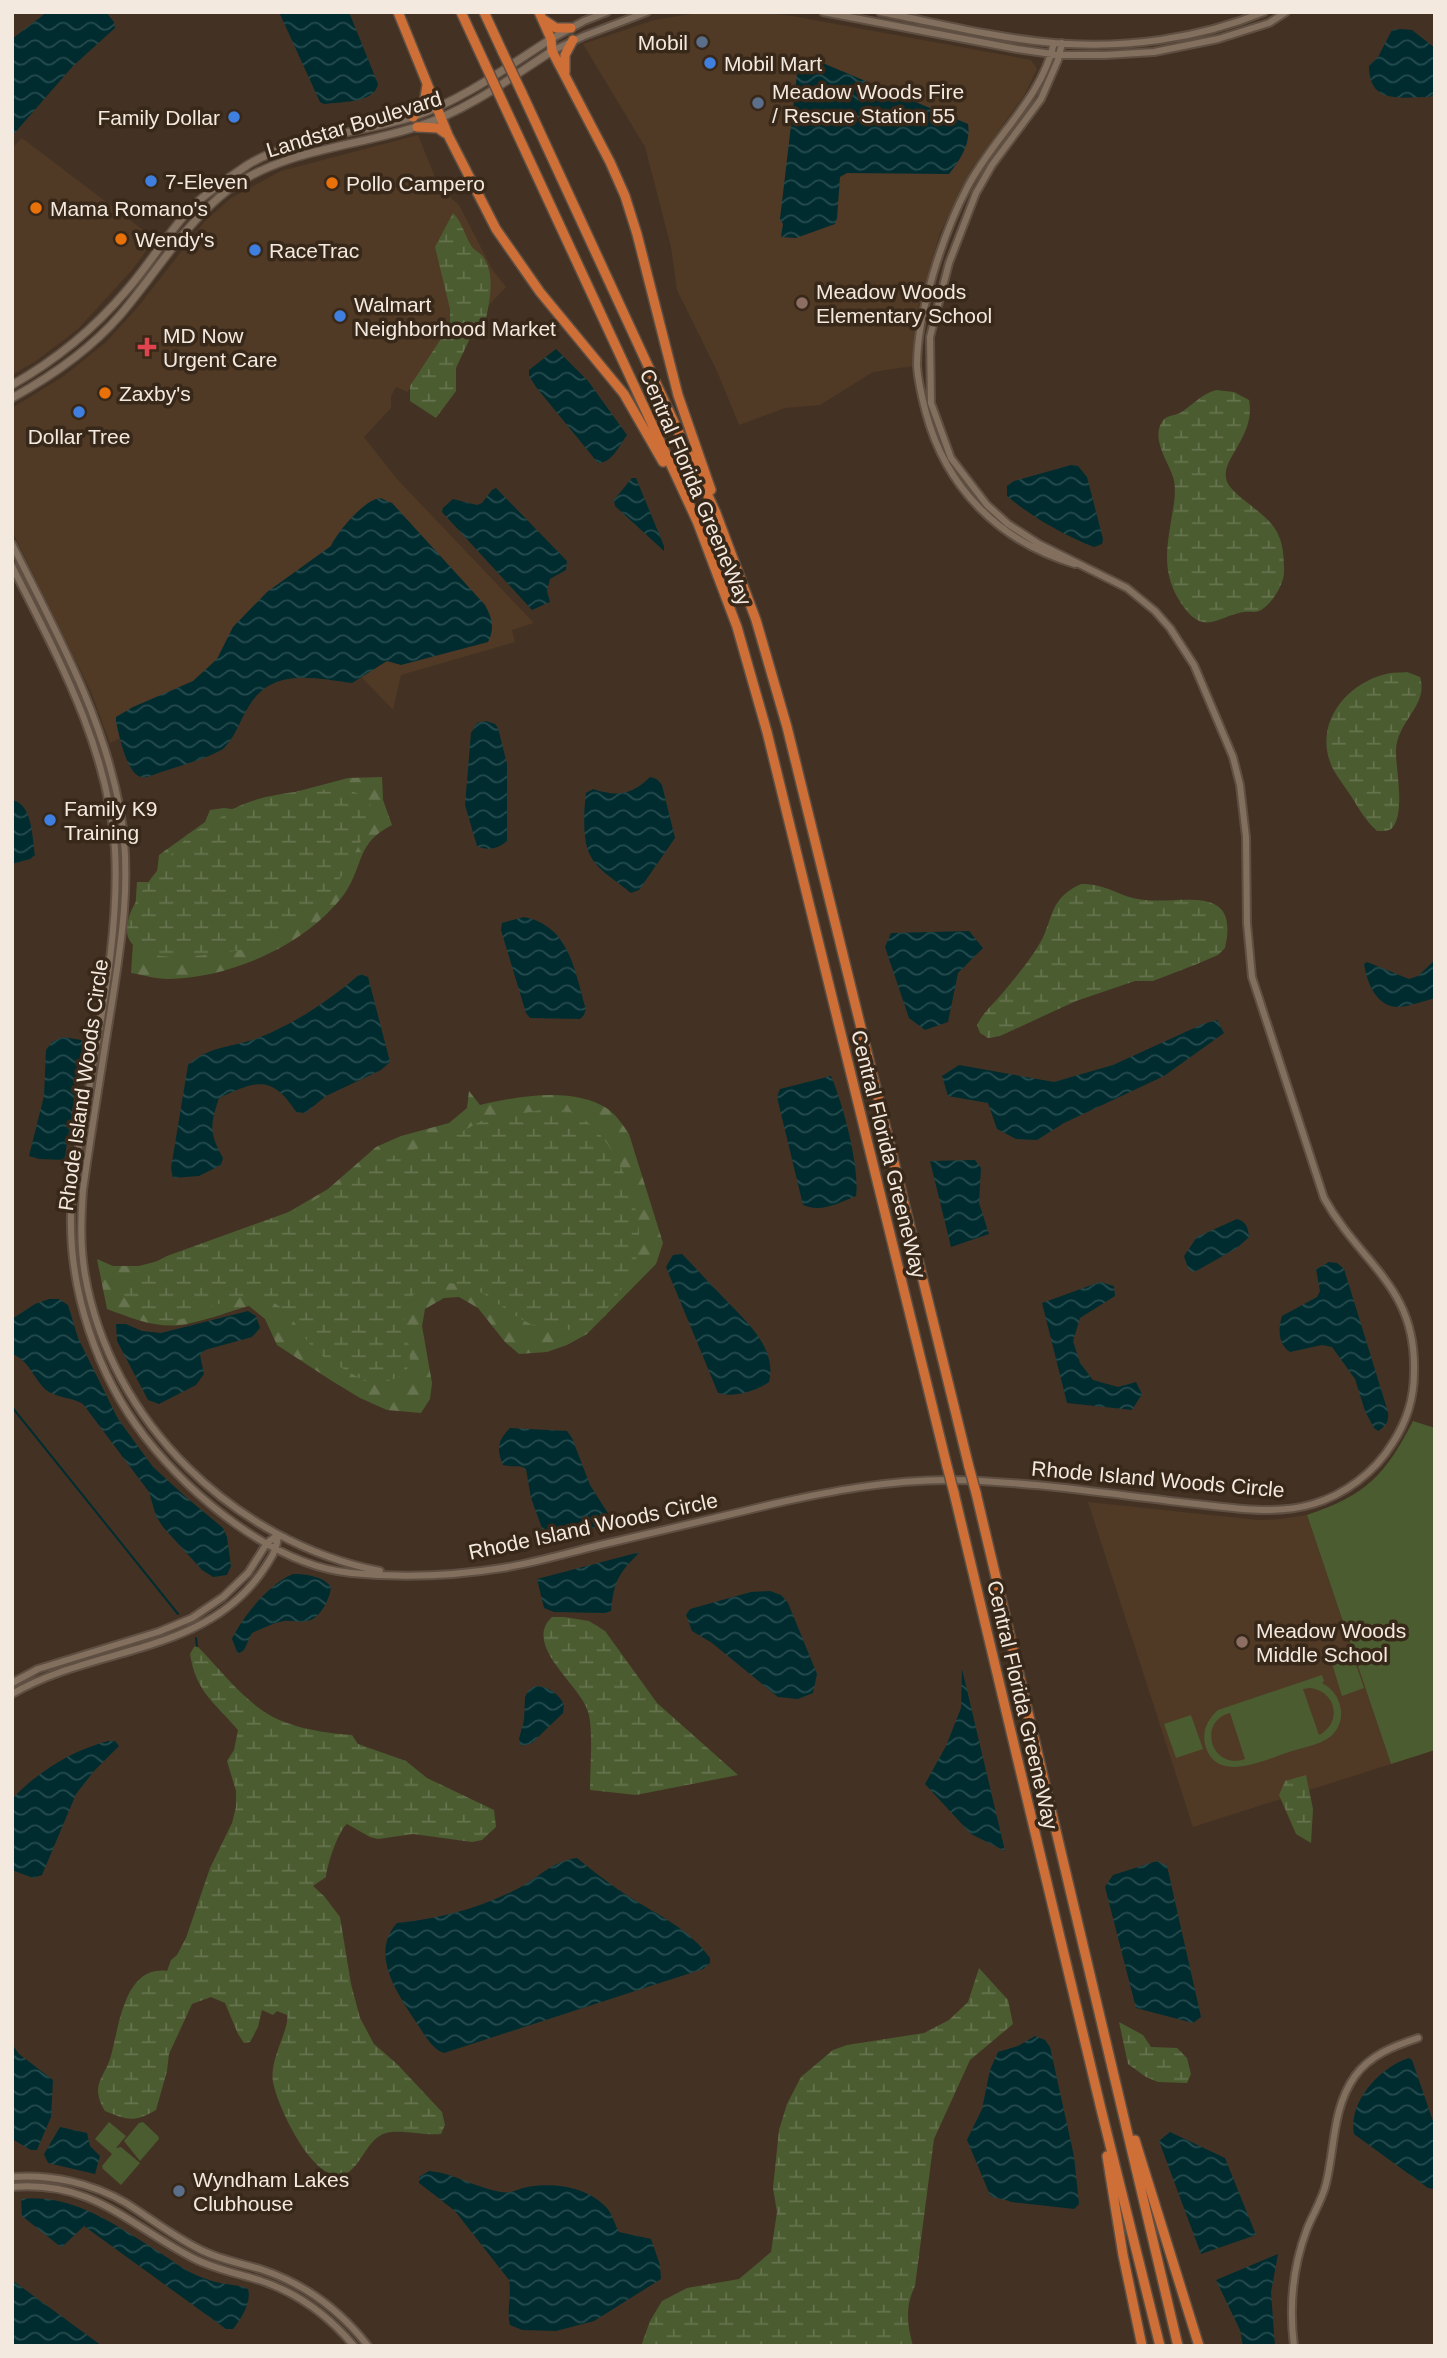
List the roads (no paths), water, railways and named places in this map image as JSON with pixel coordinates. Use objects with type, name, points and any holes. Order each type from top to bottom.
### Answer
[{"type":"highway","points":[[398,12],[427,79],[440,118],[496,229],[517,262],[601,364],[643,424],[687,511],[737,627]]},
{"type":"highway","name":"Central Florida GreeneWay","points":[[461,12],[681,487],[711,556],[737,627],[767,732],[1160,2346]]},
{"type":"highway","name":"Central Florida GreeneWay","points":[[484,12],[731,549],[778,693],[976,1493],[1178,2346]]},
{"type":"highway","points":[[539,14],[556,28],[571,28]]},
{"type":"highway","points":[[539,14],[551,39],[552,51],[625,196],[678,395],[731,549]]},
{"type":"highway","points":[[565,74],[565,55],[573,40]]},
{"type":"highway","points":[[413,117],[425,98],[427,79]]},
{"type":"highway","points":[[417,127],[438,128],[448,135]]},
{"type":"highway","points":[[1096,1998],[1152,2196],[1199,2346]]},
{"type":"highway","points":[[1076,2003],[1142,2346]]},
{"type":"main road","name":"Landstar Boulevard","points":[[12,385],[56,358],[97,323],[127,290],[192,208],[215,187],[249,164],[285,149],[413,117],[461,96],[551,39]]},
{"type":"main road","name":"Landstar Boulevard","points":[[12,398],[42,381],[84,351],[118,317],[200,216],[229,189],[288,159],[417,127],[440,118],[484,96],[552,51]]},
{"type":"street","name":"Landstar Boulevard","points":[[551,39],[607,12]]},
{"type":"street","name":"Landstar Boulevard","points":[[552,51],[573,40],[647,12]]},
{"type":"street","points":[[823,12],[1017,49],[1055,54],[1105,55],[1179,48],[1247,31],[1269,23],[1286,12]]},
{"type":"street","points":[[880,12],[1054,43],[1106,44],[1162,39],[1216,29],[1264,12]]},
{"type":"street","name":"Rhode Island Woods Circle","points":[[12,566],[81,708],[100,762],[114,841],[115,901],[111,947],[71,1195],[72,1260],[77,1286],[100,1357],[117,1395],[142,1434],[183,1480],[224,1515],[277,1549],[312,1564],[348,1573],[435,1575],[508,1567],[817,1494],[897,1482],[958,1480],[1003,1483],[1283,1510],[1314,1504],[1341,1492],[1369,1472],[1391,1447],[1407,1416],[1414,1386],[1415,1352],[1412,1333],[1395,1292],[1380,1270],[1339,1225],[1324,1199],[1260,1005],[1249,956],[1244,807],[1233,757],[1194,665],[1170,628],[1155,611],[1127,588],[1039,544],[1008,524],[988,505],[951,458],[940,432],[930,393],[930,337],[956,242],[976,193],[992,165],[1041,99],[1055,54],[1054,43]]},
{"type":"street","name":"Rhode Island Woods Circle","points":[[1062,43],[1038,85],[967,189],[936,265],[926,301],[917,366],[921,395],[933,439],[951,473],[976,507],[1029,547],[1097,571]]},
{"type":"street","name":"Rhode Island Woods Circle","points":[[12,544],[91,708],[108,759],[123,834],[125,901],[121,948],[82,1202],[82,1254],[90,1298],[111,1358],[151,1426],[188,1469],[250,1519],[320,1554],[354,1565],[399,1574]]},
{"type":"street","points":[[12,1683],[38,1669],[158,1632],[192,1618],[223,1597],[248,1573],[267,1543],[278,1535]]},
{"type":"street","points":[[12,1694],[67,1669],[170,1639],[202,1624],[225,1609],[256,1580],[277,1549],[278,1535]]},
{"type":"street","points":[[1294,2346],[1292,2312],[1299,2255],[1326,2185],[1343,2096],[1356,2074],[1369,2062],[1384,2051],[1418,2038]]},
{"type":"street","points":[[12,2177],[62,2179],[104,2192],[204,2252],[273,2274],[304,2289],[339,2315],[368,2346]]},
{"type":"street","points":[[12,2187],[60,2189],[99,2201],[123,2213],[191,2257],[219,2269],[270,2284],[299,2298],[332,2322],[354,2346]]},
{"type":"water","points":[[47,12],[106,12],[115,28],[73,66],[12,136],[12,39]]},
{"type":"water","points":[[279,12],[349,12],[378,84],[371,95],[356,100],[324,104],[320,102]]},
{"type":"water","points":[[1392,30],[1412,30],[1435,48],[1435,91],[1430,97],[1389,96],[1374,87],[1370,79],[1369,66],[1378,57]]},
{"type":"water","points":[[813,59],[968,124],[968,138],[961,157],[949,174],[847,173],[840,177],[835,224],[796,238],[781,237],[783,224],[780,219],[798,66],[803,60]]},
{"type":"water","points":[[556,349],[588,381],[627,435],[615,453],[603,462],[598,463],[529,376],[529,370]]},
{"type":"water","points":[[1071,465],[1078,466],[1087,477],[1103,539],[1102,544],[1094,547],[1048,525],[1007,496],[1007,486],[1014,481]]},
{"type":"water","points":[[632,478],[636,478],[664,551],[615,506],[614,500]]},
{"type":"water","points":[[496,488],[567,561],[566,570],[550,579],[547,591],[550,602],[532,610],[442,512],[453,499],[477,505],[482,503]]},
{"type":"water","points":[[380,498],[392,503],[485,605],[492,623],[488,642],[401,665],[387,661],[352,683],[309,678],[282,680],[259,694],[224,748],[201,759],[149,776],[137,775],[125,754],[116,717],[193,681],[217,659],[233,627],[267,592],[331,546],[352,517],[366,504]]},
{"type":"water","points":[[486,721],[498,728],[507,764],[507,841],[489,849],[477,846],[465,805],[471,733],[477,723]]},
{"type":"water","points":[[650,777],[657,779],[662,785],[675,838],[639,890],[631,893],[603,871],[587,849],[584,816],[586,793],[593,789],[624,793],[637,788]]},
{"type":"water","points":[[12,800],[19,803],[28,815],[35,855],[12,864]]},
{"type":"water","points":[[524,917],[552,930],[561,940],[574,966],[586,1009],[580,1019],[530,1018],[526,1013],[501,930],[502,923]]},
{"type":"water","points":[[969,931],[983,948],[958,973],[948,1022],[925,1030],[909,1018],[885,947],[891,933]]},
{"type":"water","points":[[1435,960],[1435,998],[1401,1007],[1393,1007],[1380,999],[1371,986],[1364,964],[1367,962],[1409,979],[1418,976]]},
{"type":"water","points":[[360,974],[368,977],[390,1062],[381,1070],[326,1096],[305,1113],[296,1112],[279,1091],[262,1084],[219,1098],[212,1129],[223,1158],[221,1165],[199,1176],[173,1178],[171,1168],[188,1065],[213,1050],[258,1038],[286,1025],[325,1002]]},
{"type":"water","points":[[1217,1020],[1224,1033],[1164,1076],[1064,1123],[1037,1140],[1016,1139],[997,1129],[988,1103],[948,1096],[942,1076],[959,1065],[1054,1082],[1113,1065]]},
{"type":"water","points":[[63,1037],[83,1042],[65,1156],[64,1160],[39,1159],[29,1156],[44,1096],[46,1050],[52,1042]]},
{"type":"water","points":[[831,1076],[850,1136],[857,1184],[856,1196],[830,1206],[816,1208],[803,1205],[777,1097],[780,1089]]},
{"type":"water","points":[[975,1160],[981,1168],[979,1203],[989,1234],[951,1247],[930,1161]]},
{"type":"water","points":[[1237,1219],[1246,1226],[1249,1237],[1237,1248],[1198,1270],[1193,1272],[1188,1268],[1184,1256],[1197,1237]]},
{"type":"water","points":[[682,1254],[756,1334],[768,1356],[769,1382],[745,1393],[718,1393],[666,1267],[673,1255]]},
{"type":"water","points":[[1329,1262],[1337,1263],[1344,1269],[1388,1412],[1386,1423],[1378,1431],[1365,1411],[1355,1379],[1332,1347],[1322,1345],[1290,1352],[1281,1341],[1282,1316],[1317,1297],[1320,1291],[1316,1269]]},
{"type":"water","points":[[1100,1282],[1114,1286],[1115,1296],[1080,1318],[1073,1341],[1080,1363],[1093,1380],[1118,1387],[1136,1382],[1142,1394],[1132,1410],[1067,1403],[1042,1303]]},
{"type":"water","points":[[59,1299],[68,1305],[78,1338],[118,1419],[153,1467],[223,1528],[231,1566],[227,1575],[213,1577],[202,1570],[163,1527],[156,1516],[149,1492],[83,1404],[46,1390],[27,1365],[12,1354],[12,1319],[35,1304]]},
{"type":"water","points":[[248,1311],[256,1316],[260,1328],[252,1337],[205,1350],[200,1355],[204,1374],[196,1385],[159,1404],[148,1400],[117,1341],[116,1324],[161,1333]]},
{"type":"water","points":[[510,1428],[567,1431],[590,1485],[609,1515],[607,1522],[575,1532],[543,1531],[531,1498],[526,1469],[503,1465],[501,1459],[499,1445]]},
{"type":"water","points":[[640,1552],[619,1578],[611,1611],[554,1612],[544,1608],[537,1579]]},
{"type":"water","points":[[293,1574],[309,1575],[328,1583],[331,1587],[324,1608],[316,1617],[304,1622],[280,1622],[252,1633],[244,1650],[238,1654],[232,1639],[243,1620],[266,1592]]},
{"type":"water","points":[[770,1591],[781,1595],[788,1603],[817,1674],[813,1693],[798,1699],[778,1697],[712,1643],[692,1631],[686,1615],[690,1609],[751,1592]]},
{"type":"water","points":[[962,1669],[1005,1851],[971,1834],[925,1784],[946,1746],[961,1708]]},
{"type":"water","points":[[535,1686],[544,1687],[556,1694],[564,1705],[563,1713],[532,1743],[521,1746],[519,1739],[524,1720],[525,1697]]},
{"type":"water","points":[[108,1741],[115,1741],[119,1746],[76,1794],[42,1875],[33,1878],[12,1870],[12,1799],[56,1763]]},
{"type":"water","points":[[577,1858],[617,1889],[683,1931],[702,1948],[710,1958],[710,1963],[703,1969],[444,2053],[440,2051],[428,2040],[389,1974],[386,1948],[389,1935],[397,1923],[428,1919],[475,1907],[519,1888],[560,1863]]},
{"type":"water","points":[[1157,1861],[1167,1866],[1201,2017],[1193,2023],[1136,2008],[1105,1887],[1113,1875]]},
{"type":"water","points":[[1035,2036],[1045,2040],[1050,2047],[1074,2156],[1079,2204],[1074,2209],[1011,2202],[992,2197],[967,2140],[982,2109],[990,2070],[998,2052],[1018,2046]]},
{"type":"water","points":[[12,2044],[19,2054],[53,2080],[51,2117],[37,2150],[31,2150],[12,2139]]},
{"type":"water","points":[[1409,2058],[1412,2060],[1435,2127],[1434,2189],[1428,2188],[1354,2134],[1356,2110],[1368,2087],[1387,2069]]},
{"type":"water","points":[[60,2127],[87,2133],[90,2146],[100,2156],[95,2174],[48,2163],[44,2154]]},
{"type":"water","points":[[1170,2132],[1225,2158],[1256,2235],[1201,2254],[1159,2141]]},
{"type":"water","points":[[429,2171],[501,2192],[548,2185],[570,2188],[590,2195],[607,2208],[619,2232],[651,2239],[660,2265],[661,2279],[594,2321],[556,2331],[522,2330],[510,2325],[509,2280],[455,2211],[419,2183],[419,2177]]},
{"type":"water","points":[[21,2199],[42,2199],[81,2208],[117,2226],[192,2273],[215,2282],[248,2289],[245,2310],[233,2329],[226,2329],[84,2226],[62,2247],[57,2244],[22,2216]]},
{"type":"water","points":[[1278,2254],[1271,2292],[1275,2346],[1243,2346],[1240,2330],[1216,2280]]},
{"type":"water","points":[[12,2280],[102,2346],[12,2346]]},
{"type":"waterway","points":[[12,1407],[178,1614]]},
{"type":"waterway","points":[[196,1638],[197,1646]]},
{"type":"place","name":"Mobil","points":[[702,42]]},
{"type":"place","name":"Mobil Mart","points":[[710,63]]},
{"type":"place","name":"Meadow Woods Fire / Rescue Station 55","points":[[758,103]]},
{"type":"place","name":"Family Dollar","points":[[234,117]]},
{"type":"place","name":"7-Eleven","points":[[151,181]]},
{"type":"place","name":"Pollo Campero","points":[[332,183]]},
{"type":"place","name":"Mama Romano's","points":[[36,208]]},
{"type":"place","name":"Wendy's","points":[[121,239]]},
{"type":"place","name":"RaceTrac","points":[[255,250]]},
{"type":"place","name":"Meadow Woods Elementary School","points":[[802,303]]},
{"type":"place","name":"Walmart Neighborhood Market","points":[[340,316]]},
{"type":"place","name":"MD Now Urgent Care","points":[[147,347]]},
{"type":"place","name":"Zaxby's","points":[[105,393]]},
{"type":"place","name":"Dollar Tree","points":[[79,412]]},
{"type":"place","name":"Family K9 Training","points":[[50,820]]},
{"type":"place","name":"Meadow Woods Middle School","points":[[1242,1642]]},
{"type":"place","name":"Wyndham Lakes Clubhouse","points":[[179,2191]]}]
